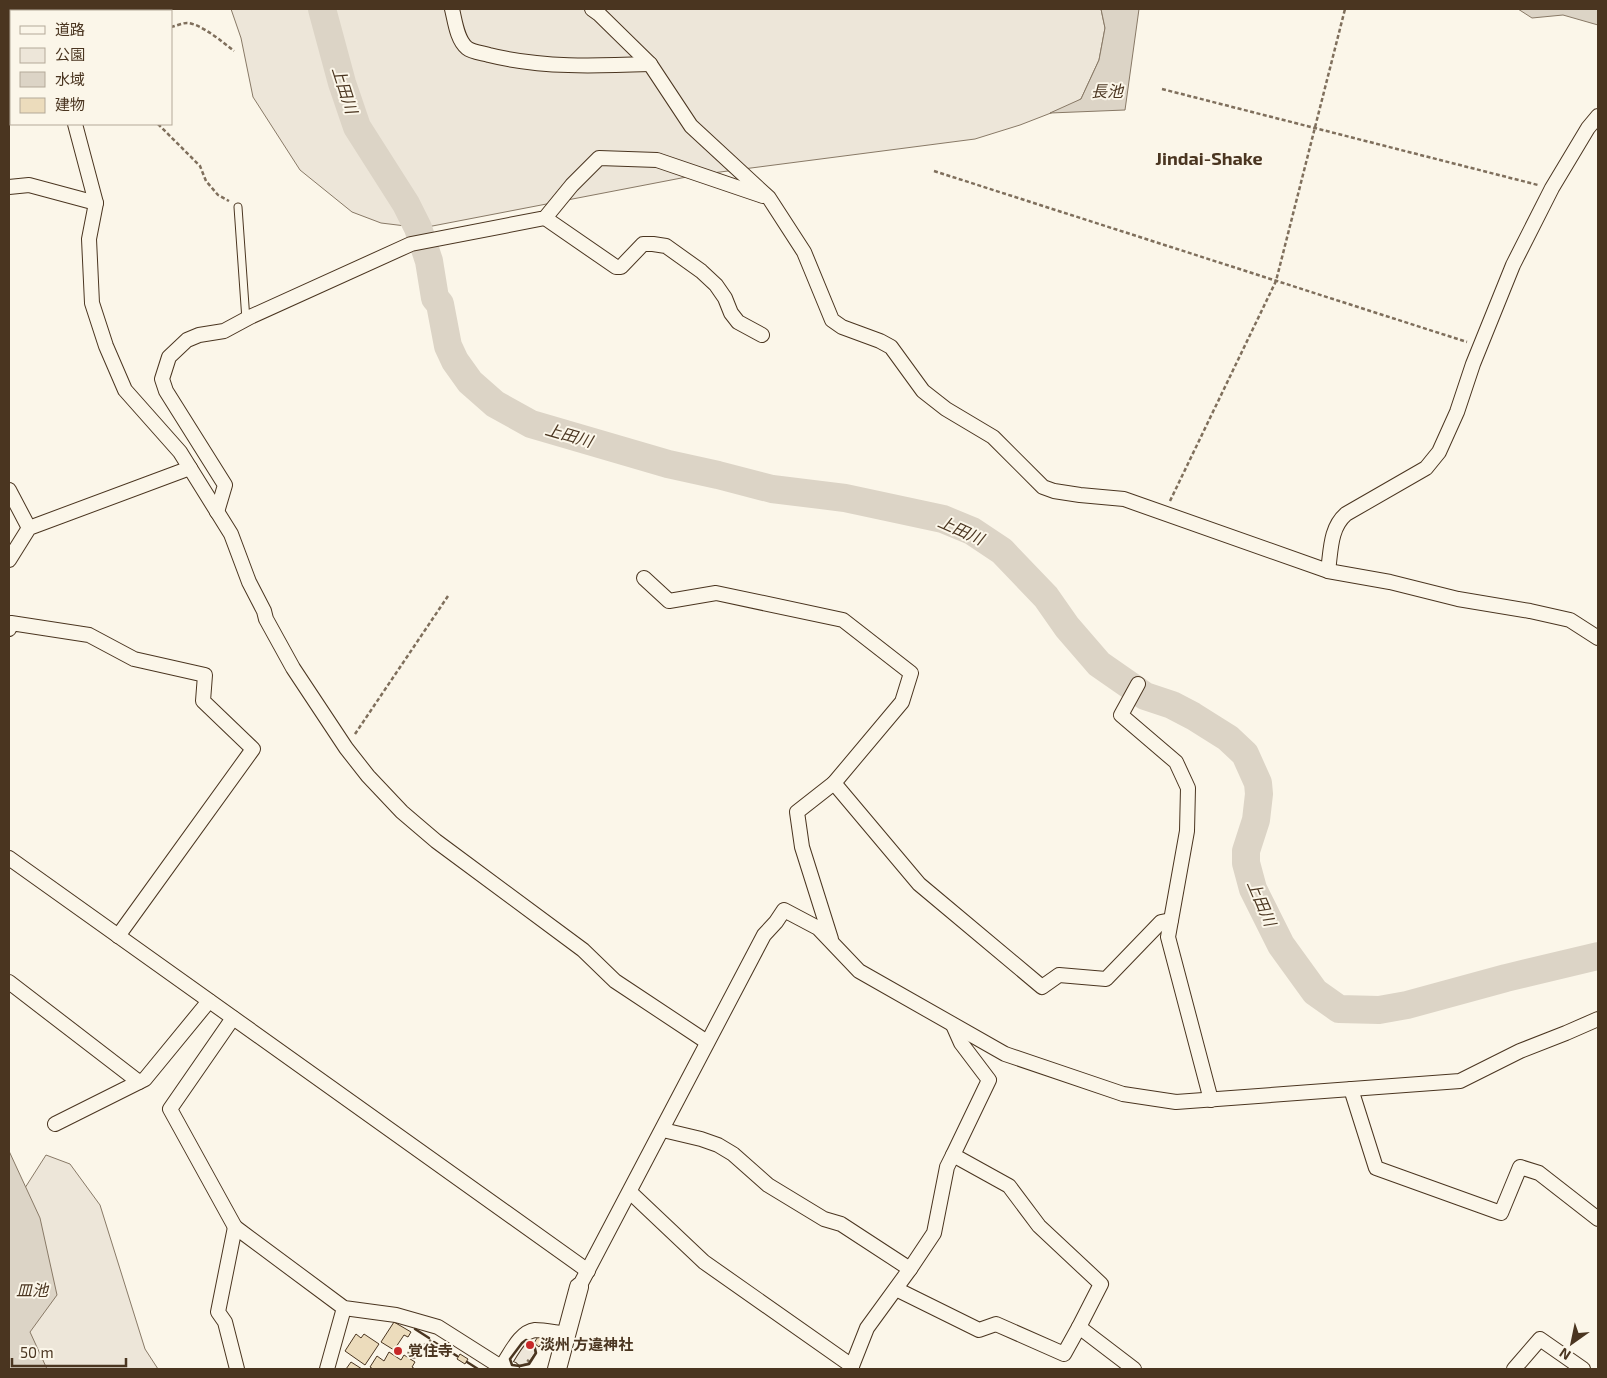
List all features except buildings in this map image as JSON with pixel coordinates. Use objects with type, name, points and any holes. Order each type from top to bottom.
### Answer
[{"type":"street","points":[[452,9],[462,42],[468,49],[484,54],[570,66],[650,64]]},
{"type":"street","points":[[592,9],[650,64],[691,126],[769,198],[804,252],[832,320],[880,341],[891,348],[923,391],[946,409],[992,437],[1043,487],[1063,492],[1124,499],[1328,571],[1390,582],[1458,600],[1530,611],[1570,620],[1598,638]]},
{"type":"street","points":[[1328,571],[1334,529],[1339,521],[1346,514],[1426,468],[1439,452],[1457,412],[1480,346],[1514,265],[1552,188],[1588,128],[1598,116]]},
{"type":"street","points":[[75,125],[96,203],[89,239],[92,303],[106,346],[125,390],[180,452],[231,534],[249,582],[264,611],[266,619],[293,668],[346,748],[368,776],[402,812],[436,840],[583,950],[615,980],[707,1042]]},
{"type":"street","points":[[217,512],[224,485],[166,391],[162,379],[169,357],[187,340],[199,335],[224,331],[411,244],[545,218],[572,185],[599,158],[657,160],[769,198]]},
{"type":"street","points":[[9,188],[29,185],[96,203]]},
{"type":"street","points":[[545,218],[616,267],[621,267],[643,244],[666,246],[701,271],[716,285],[738,322],[762,335]]},
{"type":"street","points":[[9,560],[29,528],[190,468]]},
{"type":"street","points":[[9,490],[29,528]]},
{"type":"street","points":[[644,578],[669,601],[716,593],[843,620],[912,673],[902,702],[834,783],[797,812],[802,847],[832,942]]},
{"type":"street","points":[[9,629],[11,623],[89,635],[134,660],[205,675],[203,701],[252,749],[118,936]]},
{"type":"street","points":[[1138,684],[1121,715],[1176,762],[1188,788],[1187,831],[1168,937],[1211,1100]]},
{"type":"street","points":[[834,783],[919,884],[1042,987],[1059,975],[1106,979],[1161,922],[1171,920]]},
{"type":"street","points":[[9,858],[588,1271]]},
{"type":"street","points":[[557,1369],[580,1287],[764,935],[784,910],[818,928],[859,971],[1005,1054],[1123,1094],[1176,1102],[1460,1081],[1520,1051],[1598,1019]]},
{"type":"street","points":[[9,982],[139,1082]]},
{"type":"street","points":[[55,1124],[145,1079],[209,1001]]},
{"type":"street","points":[[233,1018],[170,1109],[235,1227],[344,1308],[396,1315],[438,1327],[507,1368],[520,1338],[526,1333],[536,1330],[567,1334]]},
{"type":"street","points":[[630,1192],[704,1262],[852,1368],[867,1328],[934,1233],[946,1167],[989,1080],[961,1043],[953,1025]]},
{"type":"street","points":[[1351,1090],[1376,1168],[1501,1213],[1520,1167],[1539,1173],[1598,1219]]},
{"type":"street","points":[[663,1130],[718,1145],[733,1154],[768,1185],[824,1219],[841,1224],[910,1268]]},
{"type":"street","points":[[896,1289],[979,1330],[996,1324],[1064,1354],[1101,1284],[1039,1226],[1009,1186],[953,1155]]},
{"type":"street","points":[[235,1227],[218,1312],[225,1322],[237,1369]]},
{"type":"street","points":[[327,1369],[344,1308]]},
{"type":"street","points":[[1079,1327],[1134,1369]]},
{"type":"street","points":[[1514,1369],[1540,1339],[1583,1369]]},
{"type":"lane","points":[[238,207],[246,320]]},
{"type":"path","points":[[1164,514],[1276,281],[1345,9]]},
{"type":"path","points":[[172,27],[188,23],[216,37],[234,51]]},
{"type":"path","points":[[1162,89],[1552,188]]},
{"type":"path","points":[[159,125],[200,166],[206,180],[218,195],[238,207]]},
{"type":"path","points":[[934,171],[1480,346]]},
{"type":"path","points":[[346,748],[448,596]]},
{"type":"path","points":[[419,1349],[414,1346],[409,1351],[409,1354],[414,1358],[419,1353],[419,1349],[432,1340]]},
{"type":"path","points":[[527,1360],[532,1363]]},
{"type":"green space","points":[[9,9],[67,9],[10,10],[9,64]]},
{"type":"green space","points":[[231,9],[1101,9],[1105,28],[1099,60],[1081,99],[1069,106],[1020,125],[975,139],[697,175],[422,228],[381,223],[352,212],[300,170],[253,97],[241,38]]},
{"type":"green space","points":[[46,1155],[70,1164],[100,1205],[145,1349],[158,1369],[26,1369],[23,1191]]},
{"type":"green space","points":[[526,1342],[530,1343],[535,1353],[528,1363],[512,1364],[512,1360]]},
{"type":"water","name":"長池","points":[[1101,9],[1139,9],[1125,110],[1050,113],[1081,99],[1099,60],[1105,28]]},
{"type":"water","points":[[1518,9],[1598,9],[1598,25],[1563,15],[1532,18]]},
{"type":"water","name":"皿池","points":[[9,1151],[40,1218],[57,1295],[30,1332],[47,1369],[9,1369]]},
{"type":"waterway","name":"上田川","points":[[322,9],[342,83],[357,127],[406,204],[418,228],[429,261],[435,298],[440,304],[448,346],[455,361],[470,382],[495,404],[531,424],[668,464],[772,489],[845,498],[943,519],[972,531],[1002,551],[1046,597],[1067,627],[1099,664],[1145,696],[1172,705],[1193,716],[1228,738],[1245,754],[1258,783],[1259,794],[1256,820],[1246,851],[1246,863],[1253,889],[1281,945],[1315,992],[1339,1009],[1379,1010],[1407,1005],[1506,978],[1598,956]]},
{"type":"wall","points":[[415,1329],[429,1338]]},
{"type":"wall","points":[[526,1340],[533,1345],[536,1353],[529,1364],[512,1365],[510,1359],[526,1340]]},
{"type":"wall","points":[[434,1342],[457,1356]]},
{"type":"wall","points":[[467,1362],[478,1369]]},
{"type":"place","name":"淡州 方違神社","points":[[530,1345]]},
{"type":"place","name":"覚住寺","points":[[398,1351]]},
{"type":"district","name":"Jindai-Shake","points":[[1209,159]]}]
